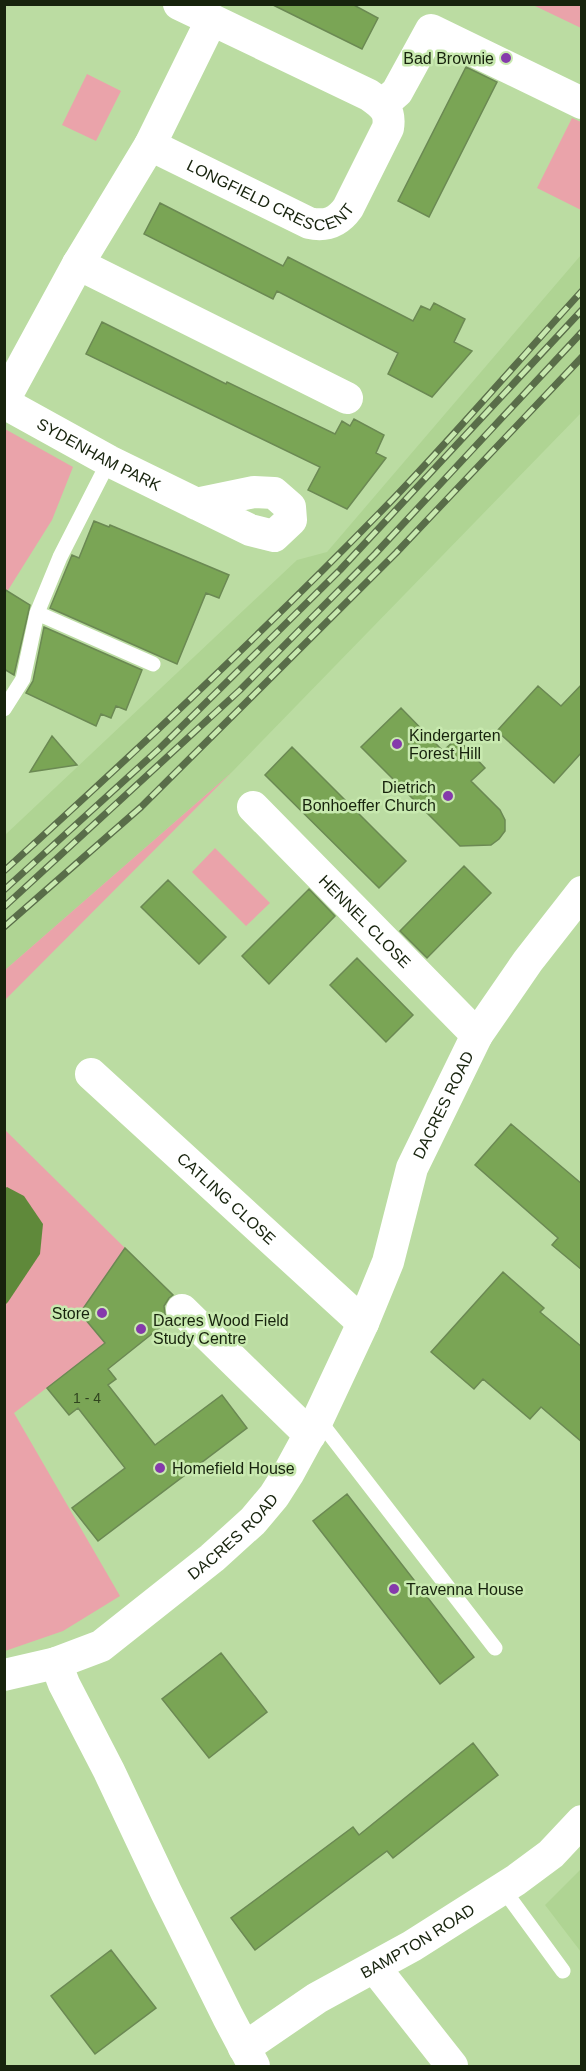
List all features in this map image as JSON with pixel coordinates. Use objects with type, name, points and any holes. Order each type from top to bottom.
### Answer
[{"type":"street","points":[[179,4],[369,95],[382,105],[397,93],[431,30],[582,103]]},
{"type":"street","points":[[4,401],[78,264],[150,145],[211,21]]},
{"type":"street","name":"LONGFIELD CRESCENT","points":[[150,145],[309,223],[327,225],[342,216],[348,208],[388,128],[390,117],[382,105]]},
{"type":"street","points":[[78,264],[347,398]]},
{"type":"street","name":"SYDENHAM PARK","points":[[4,401],[109,461],[196,504]]},
{"type":"street","name":"HENNEL CLOSE","points":[[253,807],[477,1035]]},
{"type":"street","name":"DACRES ROAD","points":[[4,1675],[56,1663],[101,1646],[212,1558],[245,1528],[274,1496],[314,1427],[363,1323],[388,1262],[412,1168],[477,1035],[528,961],[582,892]]},
{"type":"street","name":"CATLING CLOSE","points":[[91,1074],[363,1323]]},
{"type":"street","points":[[182,1310],[314,1427]]},
{"type":"street","points":[[56,1663],[64,1684],[249,2057]]},
{"type":"street","name":"BAMPTON ROAD","points":[[249,2057],[317,1998],[375,1968],[503,1888],[551,1854],[582,1821]]},
{"type":"street","points":[[375,1968],[452,2067]]},
{"type":"lane","points":[[4,709],[23,679],[37,613],[60,557],[109,461]]},
{"type":"lane","points":[[37,613],[153,664]]},
{"type":"lane","points":[[314,1427],[495,1648]]},
{"type":"lane","points":[[503,1888],[563,1971]]},
{"type":"shaded area","points":[[533,5],[581,5],[581,28]]},
{"type":"shaded area","points":[[87,74],[121,91],[96,141],[62,125]]},
{"type":"shaded area","points":[[572,118],[581,122],[581,210],[537,188]]},
{"type":"shaded area","points":[[581,255],[581,413],[231,773],[5,970],[5,835],[297,560],[327,552]]},
{"type":"shaded area","points":[[5,429],[73,467],[52,520],[5,595]]},
{"type":"shaded area","points":[[231,773],[5,1000],[5,970]]},
{"type":"shaded area","points":[[215,848],[270,903],[246,926],[192,872]]},
{"type":"shaded area","points":[[4,1129],[125,1248],[80,1313],[105,1343],[14,1413],[120,1596],[63,1631],[5,1651]]},
{"type":"shaded area","points":[[7,1187],[24,1196],[43,1224],[40,1254],[5,1305],[4,1189]]},
{"type":"shaded area","points":[[581,1869],[581,1952],[545,1905]]},
{"type":"building","points":[[271,4],[352,4],[378,18],[362,49]]},
{"type":"building","points":[[466,67],[497,82],[429,217],[398,201]]},
{"type":"building","points":[[160,203],[283,266],[288,257],[413,321],[421,306],[430,310],[434,303],[465,319],[454,342],[472,351],[432,397],[388,374],[398,353],[277,291],[273,299],[144,234]]},
{"type":"building","points":[[102,322],[226,384],[227,382],[335,434],[342,421],[350,426],[354,419],[384,435],[376,453],[386,458],[347,509],[308,490],[320,467],[86,354]]},
{"type":"building","points":[[94,521],[109,527],[110,525],[229,575],[219,598],[206,593],[177,664],[50,608],[72,555],[79,558]]},
{"type":"building","points":[[4,589],[30,605],[14,675],[4,669]]},
{"type":"building","points":[[44,627],[142,670],[126,710],[116,706],[111,718],[101,714],[96,726],[26,693],[33,681]]},
{"type":"building","points":[[582,684],[582,752],[554,783],[497,731],[538,686],[561,706]]},
{"type":"building","name":"Dietrich Bonhoeffer Church","points":[[401,708],[443,751],[457,738],[485,768],[471,781],[500,810],[505,820],[505,831],[491,845],[460,846],[361,747]]},
{"type":"building","points":[[52,736],[77,765],[30,772]]},
{"type":"building","points":[[292,747],[406,861],[379,888],[265,775]]},
{"type":"building","points":[[464,866],[491,893],[427,958],[400,931]]},
{"type":"building","points":[[168,880],[226,937],[199,964],[141,907]]},
{"type":"building","points":[[309,889],[335,916],[269,984],[242,956]]},
{"type":"building","points":[[357,958],[413,1015],[386,1042],[330,985]]},
{"type":"building","points":[[511,1124],[582,1184],[582,1270],[552,1245],[558,1238],[475,1165]]},
{"type":"building","points":[[125,1248],[173,1295],[164,1306],[168,1321],[108,1369],[116,1379],[108,1385],[155,1445],[222,1395],[247,1428],[98,1541],[72,1508],[125,1468],[78,1408],[69,1415],[47,1388],[105,1343],[80,1313]]},
{"type":"building","points":[[503,1272],[544,1308],[540,1312],[582,1347],[582,1442],[541,1407],[530,1419],[483,1379],[474,1389],[431,1352]]},
{"type":"building","name":"Travenna House","points":[[347,1494],[474,1657],[440,1684],[313,1521]]},
{"type":"building","points":[[221,1653],[267,1712],[209,1758],[162,1699]]},
{"type":"building","points":[[473,1743],[498,1775],[393,1858],[387,1851],[255,1950],[231,1918],[353,1827],[359,1835]]},
{"type":"building","points":[[111,1950],[156,2008],[95,2054],[51,1996]]},
{"type":"railway","points":[[4,871],[104,780],[348,545],[442,446],[582,291]]},
{"type":"railway","points":[[4,890],[159,749],[340,570],[582,310]]},
{"type":"railway","points":[[4,907],[240,690],[375,554],[582,332]]},
{"type":"railway","points":[[4,927],[141,807],[396,553],[582,357]]},
{"type":"place","name":"Bad Brownie","points":[[506,58]]},
{"type":"place","name":"Kindergarten Forest Hill","points":[[397,744]]},
{"type":"place","name":"Dietrich Bonhoeffer Church","points":[[448,796]]},
{"type":"place","name":"Store","points":[[102,1313]]},
{"type":"place","name":"Dacres Wood Field Study Centre","points":[[141,1329]]},
{"type":"place","name":"Homefield House","points":[[160,1468]]},
{"type":"place","name":"Travenna House","points":[[394,1589]]}]
